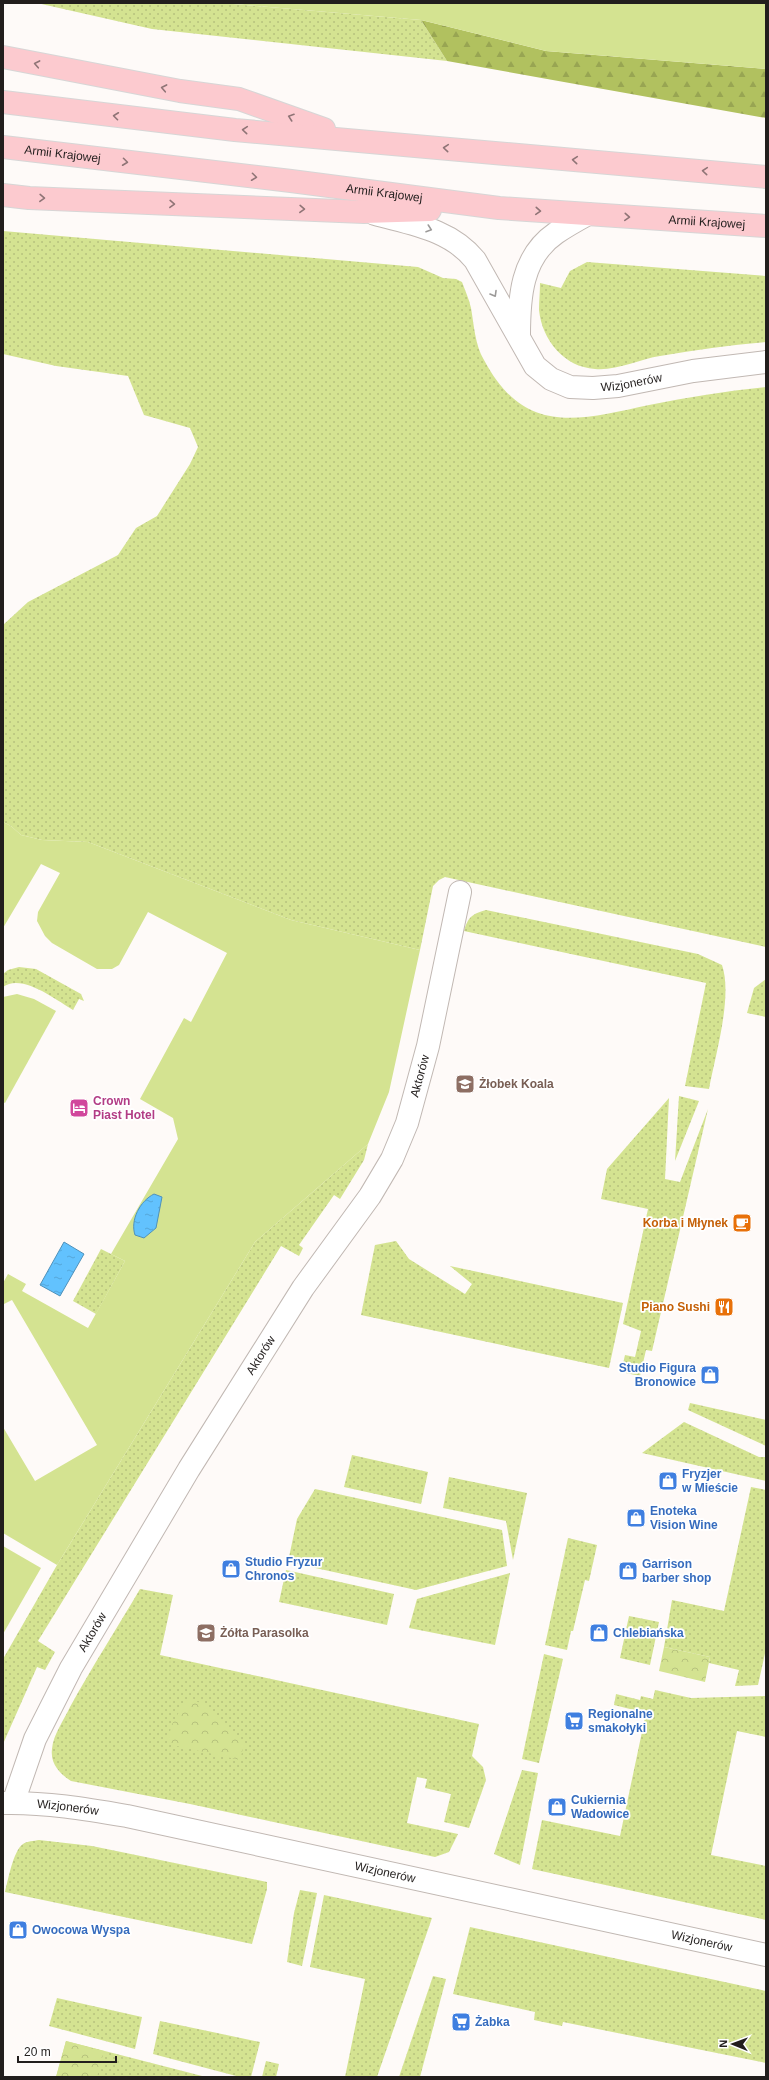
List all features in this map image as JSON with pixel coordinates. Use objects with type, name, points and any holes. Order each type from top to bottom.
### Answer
[{"type":"main road","points":[[3,57],[180,91],[240,99],[354,139]]},
{"type":"main road","points":[[3,102],[235,130],[354,139],[766,177]]},
{"type":"main road","name":"Armii Krajowej","points":[[3,147],[292,181],[499,208],[766,226]]},
{"type":"main road","points":[[3,195],[29,198],[364,212],[499,208]]},
{"type":"street","name":"Wizjonerów","points":[[364,212],[430,228],[453,240],[466,249],[475,260],[535,366],[551,379],[570,386],[594,388],[618,386],[693,371],[766,362]]},
{"type":"street","name":"Wizjonerów","points":[[519,338],[519,311],[522,285],[530,262],[540,248],[555,234],[588,214]]},
{"type":"street","name":"Aktorów","points":[[8,1803],[35,1739],[75,1661],[189,1469],[303,1288],[366,1202],[392,1159],[407,1123],[428,1046],[460,892]]},
{"type":"street","name":"Wizjonerów","points":[[8,1803],[69,1807],[127,1816],[766,1955]]},
{"type":"green space","points":[[37,3],[222,3],[421,20],[447,61],[152,29]]},
{"type":"green space","points":[[222,3],[766,3],[766,69],[546,51],[421,20]]},
{"type":"green space","points":[[421,20],[546,51],[766,69],[766,118],[447,61]]},
{"type":"green space","points":[[3,231],[418,267],[443,278],[456,279],[462,282],[468,298],[481,354],[500,385],[517,402],[536,412],[556,417],[577,418],[599,415],[693,397],[766,387],[766,947],[445,877],[433,886],[420,950],[291,920],[88,842],[42,840],[21,835],[11,826],[3,822],[3,625],[28,602],[118,555],[136,528],[157,516],[190,464],[198,447],[190,428],[144,415],[128,376],[56,366],[3,354]]},
{"type":"green space","points":[[587,262],[766,276],[766,342],[660,356],[620,367],[603,369],[584,367],[574,363],[556,350],[545,332],[539,310],[540,283],[561,288],[570,271]]},
{"type":"green space","points":[[3,822],[11,826],[21,835],[42,840],[88,842],[291,920],[420,950],[389,1092],[368,1144],[255,1242],[57,1565],[3,1533],[3,1427],[35,1481],[97,1445],[12,1300],[4,1304],[3,1283],[8,1274],[26,1284],[22,1291],[88,1328],[125,1261],[111,1254],[178,1139],[173,1118],[140,1099],[184,1018],[191,1022],[227,953],[148,912],[119,965],[112,969],[97,969],[52,943],[45,936],[37,921],[38,912],[60,873],[41,864],[3,928]]},
{"type":"green space","points":[[486,910],[698,954],[722,965],[725,978],[724,1010],[719,1044],[709,1089],[685,1086],[706,983],[464,931],[467,922],[471,917]]},
{"type":"green space","points":[[19,967],[36,969],[81,994],[84,1001],[79,999],[73,1010],[29,985],[20,983],[3,987],[3,974],[8,970]]},
{"type":"green space","points":[[766,979],[766,1017],[747,1013],[754,988]]},
{"type":"green space","points":[[17,994],[34,999],[56,1011],[5,1103],[3,1102],[3,997]]},
{"type":"green space","points":[[679,1096],[699,1101],[675,1161]]},
{"type":"green space","points":[[669,1098],[665,1179],[680,1182],[708,1109],[652,1351],[646,1350],[640,1376],[621,1372],[625,1355],[635,1357],[641,1331],[623,1324],[648,1209],[601,1199],[607,1169]]},
{"type":"green space","points":[[368,1144],[364,1160],[340,1199],[334,1195],[299,1245],[303,1248],[299,1256],[281,1246],[38,1641],[55,1652],[45,1670],[37,1667],[3,1744],[3,1659],[57,1565],[255,1242]]},
{"type":"green space","points":[[396,1241],[409,1259],[465,1294],[472,1284],[450,1266],[623,1303],[609,1368],[361,1315],[375,1245]]},
{"type":"green space","points":[[101,1249],[125,1261],[96,1314],[73,1301]]},
{"type":"green space","points":[[690,1403],[766,1420],[766,1446],[688,1410]]},
{"type":"green space","points":[[684,1422],[759,1457],[766,1457],[766,1481],[642,1453]]},
{"type":"green space","points":[[352,1455],[428,1472],[421,1504],[344,1487]]},
{"type":"green space","points":[[449,1477],[527,1493],[513,1560],[506,1521],[443,1508]]},
{"type":"green space","points":[[751,1487],[766,1490],[766,1649],[758,1685],[735,1686],[739,1670],[709,1663],[710,1657],[664,1647],[672,1600],[724,1611]]},
{"type":"green space","points":[[315,1489],[502,1530],[507,1566],[416,1590],[288,1562],[297,1519]]},
{"type":"green space","points":[[568,1538],[597,1545],[589,1581],[585,1580],[567,1650],[545,1645]]},
{"type":"green space","points":[[3,1546],[41,1568],[3,1634]]},
{"type":"green space","points":[[286,1570],[394,1594],[387,1625],[279,1602]]},
{"type":"green space","points":[[510,1573],[495,1645],[409,1628],[417,1599]]},
{"type":"green space","points":[[140,1589],[173,1595],[160,1655],[479,1724],[472,1756],[483,1767],[486,1780],[469,1828],[444,1822],[451,1794],[425,1788],[427,1779],[417,1777],[407,1823],[458,1834],[449,1852],[435,1857],[190,1804],[71,1781],[60,1772],[54,1764],[52,1749],[54,1738],[78,1692]]},
{"type":"green space","points":[[629,1616],[659,1622],[650,1665],[620,1658]]},
{"type":"green space","points":[[664,1647],[710,1657],[705,1682],[659,1671]]},
{"type":"green space","points":[[544,1654],[563,1659],[539,1763],[522,1759]]},
{"type":"green space","points":[[655,1690],[691,1698],[766,1696],[766,1737],[737,1731],[711,1855],[766,1866],[766,1920],[532,1869],[542,1820],[620,1836],[646,1713],[614,1705],[616,1694],[640,1700],[641,1696],[653,1699]]},
{"type":"green space","points":[[186,1700],[203,1703],[244,1744],[240,1760],[168,1744],[171,1726]]},
{"type":"green space","points":[[522,1770],[538,1773],[520,1865],[494,1854]]},
{"type":"green space","points":[[39,1840],[92,1846],[267,1882],[267,1889],[252,1944],[5,1892],[9,1874],[19,1848],[26,1842]]},
{"type":"green space","points":[[300,1890],[317,1893],[302,1966],[287,1962],[294,1913]]},
{"type":"green space","points":[[324,1895],[432,1918],[377,2077],[345,2077],[365,1979],[310,1967]]},
{"type":"green space","points":[[470,1927],[766,1991],[766,2063],[563,2022],[562,2026],[534,2020],[535,2012],[453,1994]]},
{"type":"green space","points":[[433,1976],[446,1979],[420,2077],[399,2077]]},
{"type":"green space","points":[[57,1998],[142,2017],[135,2049],[49,2026]]},
{"type":"green space","points":[[160,2021],[260,2042],[251,2077],[240,2077],[153,2054]]},
{"type":"green space","points":[[66,2041],[206,2077],[56,2077]]},
{"type":"green space","points":[[66,2041],[104,2051],[97,2077],[56,2077]]},
{"type":"green space","points":[[266,2061],[279,2064],[276,2077],[262,2077]]},
{"type":"water","points":[[154,1194],[162,1197],[156,1228],[144,1238],[135,1235],[134,1223],[137,1212],[144,1201]]},
{"type":"water","points":[[64,1242],[84,1254],[60,1296],[40,1285]]},
{"type":"place","name":"Żłobek Koala","points":[[465,1084]]},
{"type":"place","name":"Crown Piast Hotel","points":[[79,1108]]},
{"type":"place","name":"Korba i Młynek","points":[[742,1223]]},
{"type":"place","name":"Piano Sushi","points":[[724,1307]]},
{"type":"place","name":"Studio Figura Bronowice","points":[[710,1375]]},
{"type":"place","name":"Fryzjer w Mieście","points":[[668,1481]]},
{"type":"place","name":"Enoteka Vision Wine","points":[[636,1518]]},
{"type":"place","name":"Studio Fryzur Chronos","points":[[231,1569]]},
{"type":"place","name":"Garrison barber shop","points":[[628,1571]]},
{"type":"place","name":"Żółta Parasolka","points":[[206,1633]]},
{"type":"place","name":"Chlebiańska","points":[[599,1633]]},
{"type":"place","name":"Regionalne smakołyki","points":[[574,1721]]},
{"type":"place","name":"Cukiernia Wadowice","points":[[557,1807]]},
{"type":"place","name":"Owocowa Wyspa","points":[[18,1930]]},
{"type":"place","name":"Żabka","points":[[461,2022]]}]
